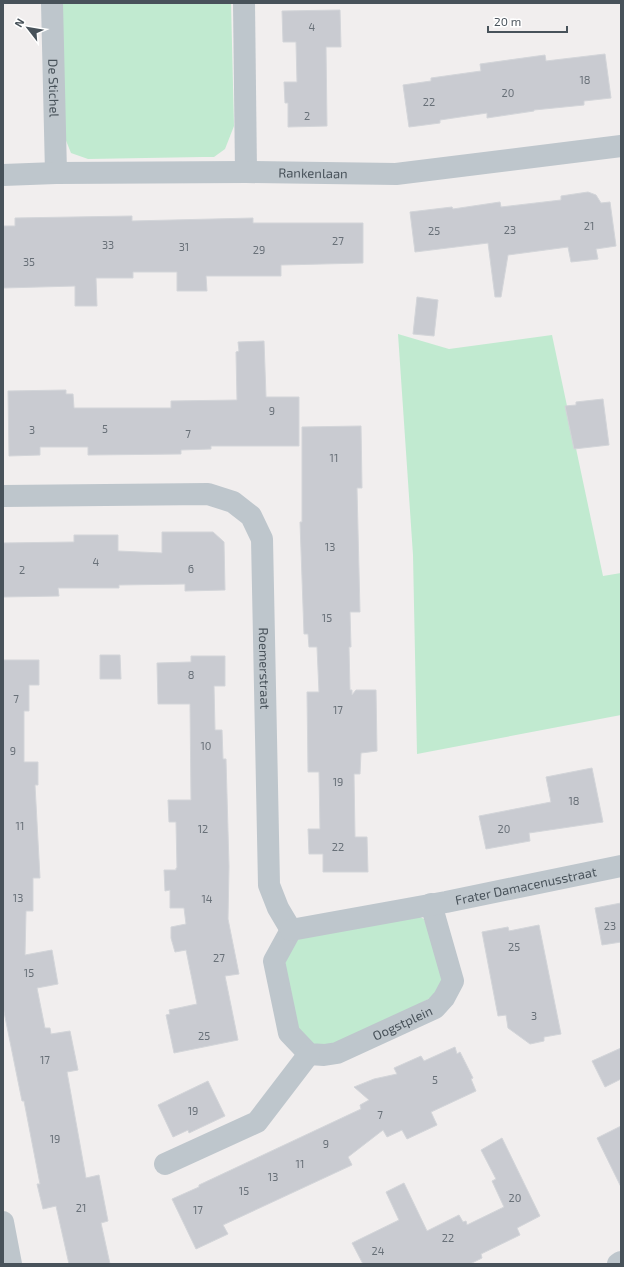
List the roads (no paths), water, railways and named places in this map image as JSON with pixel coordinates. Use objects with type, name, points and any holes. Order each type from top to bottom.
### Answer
[{"type":"street","name":"De Stichel","points":[[52,3],[56,173]]},
{"type":"street","points":[[244,3],[246,172]]},
{"type":"street","name":"Rankenlaan","points":[[3,175],[56,173],[246,172],[396,174],[621,146]]},
{"type":"street","name":"Roemerstraat","points":[[3,496],[208,494],[233,502],[251,516],[262,538],[269,885],[278,908],[291,930]]},
{"type":"street","name":"Frater Damacenusstraat","points":[[431,904],[621,866]]},
{"type":"street","points":[[165,1164],[257,1122],[309,1054],[289,1033],[274,961],[291,930],[431,904]]},
{"type":"street","name":"Oogstplein","points":[[309,1054],[337,1054],[435,1008],[444,998],[453,981],[431,904]]},
{"type":"street","points":[[3,1222],[11,1264]]}]
